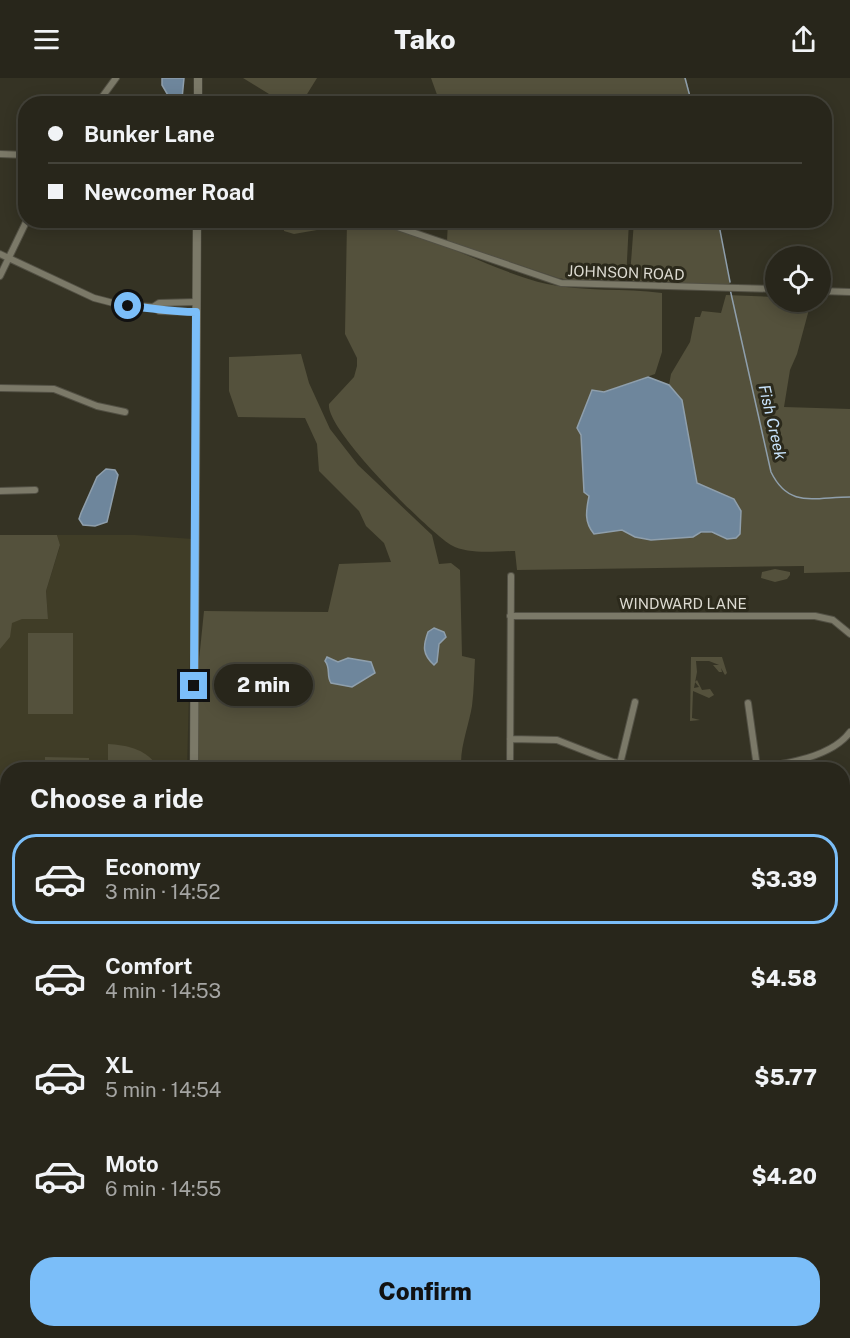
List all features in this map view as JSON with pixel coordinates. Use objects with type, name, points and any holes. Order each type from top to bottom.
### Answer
[{"type":"street","points":[[103,96],[116,78]]},
{"type":"street","points":[[198,78],[198,96]]},
{"type":"street","points":[[0,154],[18,155]]},
{"type":"street","points":[[0,276],[23,228]]},
{"type":"street","points":[[194,762],[197,228]]},
{"type":"street","name":"JOHNSON ROAD","points":[[400,228],[561,283],[765,289]]},
{"type":"street","points":[[0,254],[94,298],[121,305],[153,307],[159,311],[196,312]]},
{"type":"street","points":[[831,291],[850,291]]},
{"type":"street","points":[[153,307],[159,303],[196,302]]},
{"type":"street","points":[[0,388],[54,389],[97,406],[125,412]]},
{"type":"street","points":[[0,491],[34,490]]},
{"type":"street","points":[[510,762],[511,576]]},
{"type":"street","name":"WINDWARD LANE","points":[[510,616],[815,616],[833,620],[850,634]]},
{"type":"street","points":[[620,762],[635,702]]},
{"type":"street","points":[[748,703],[755,762]]},
{"type":"street","points":[[778,762],[823,752],[838,745],[850,732]]},
{"type":"street","points":[[510,739],[561,741],[615,762]]},
{"type":"shaded area","points":[[243,78],[317,78],[306,96],[269,94]]},
{"type":"shaded area","points":[[431,78],[686,78],[690,96],[437,96]]},
{"type":"shaded area","points":[[284,228],[318,228],[294,234],[284,231]]},
{"type":"shaded area","points":[[347,228],[397,229],[497,268],[547,284],[662,293],[662,352],[655,374],[604,392],[592,390],[577,428],[581,434],[584,492],[589,495],[586,513],[594,534],[622,530],[635,537],[693,537],[706,533],[727,539],[740,534],[741,511],[734,499],[697,483],[682,400],[669,385],[671,374],[690,342],[695,317],[700,317],[702,311],[721,313],[726,295],[765,297],[765,312],[808,312],[797,354],[790,370],[784,407],[850,409],[850,572],[804,573],[804,566],[517,570],[515,551],[474,551],[451,545],[422,521],[380,479],[343,435],[332,417],[329,404],[354,377],[357,358],[345,334]]},
{"type":"shaded area","points":[[448,228],[629,228],[626,280],[575,281],[558,278],[447,241]]},
{"type":"shaded area","points":[[633,228],[719,228],[730,285],[632,281],[630,276]]},
{"type":"shaded area","points":[[301,354],[309,383],[330,429],[358,465],[432,535],[439,564],[451,563],[460,570],[462,656],[475,659],[472,706],[461,762],[197,762],[199,660],[204,611],[328,612],[339,564],[391,562],[384,543],[366,526],[359,511],[319,471],[317,444],[305,418],[238,417],[229,391],[229,357]]},
{"type":"shaded area","points":[[0,535],[57,535],[60,545],[46,591],[48,619],[22,619],[12,623],[10,637],[0,649]]},
{"type":"shaded area","points":[[57,535],[135,535],[193,539],[187,762],[0,762],[0,618],[48,619],[46,591],[60,546]]},
{"type":"shaded area","points":[[775,569],[790,572],[790,575],[787,579],[775,582],[761,578],[762,572]]},
{"type":"shaded area","points":[[28,633],[73,633],[73,714],[28,714]]},
{"type":"shaded area","points":[[691,657],[722,657],[727,673],[725,675],[721,668],[722,672],[719,672],[713,665],[719,665],[709,661],[696,661],[695,682],[697,680],[702,690],[710,689],[714,695],[709,698],[693,691],[692,718],[700,720],[690,721]]},
{"type":"shaded area","points":[[108,744],[137,750],[154,762],[108,762]]},
{"type":"shaded area","points":[[45,757],[89,758],[89,762],[45,762]]},
{"type":"water","points":[[162,78],[184,78],[182,96],[168,96],[162,85]]},
{"type":"water","points":[[648,377],[669,385],[682,400],[697,483],[734,499],[741,511],[740,534],[736,538],[727,539],[712,532],[701,532],[693,537],[651,540],[635,537],[622,530],[594,534],[591,530],[587,516],[589,496],[584,492],[581,435],[577,428],[592,390],[604,392]]},
{"type":"water","points":[[106,469],[115,470],[118,475],[107,522],[95,526],[83,525],[79,519],[81,513],[97,477]]},
{"type":"water","points":[[434,628],[444,632],[446,637],[439,644],[437,662],[434,665],[427,657],[425,646],[428,632]]},
{"type":"water","points":[[327,657],[338,662],[348,658],[371,662],[375,673],[352,687],[331,683],[325,661]]},
{"type":"waterway","name":"Fish Creek","points":[[685,78],[690,96]]},
{"type":"waterway","name":"Fish Creek","points":[[720,228],[730,282]]},
{"type":"waterway","name":"Fish Creek","points":[[730,289],[771,472],[778,484],[786,492],[795,496],[814,499],[850,497]]},
{"type":"route","points":[[128,306],[153,307],[159,311],[196,312],[194,686]]}]
